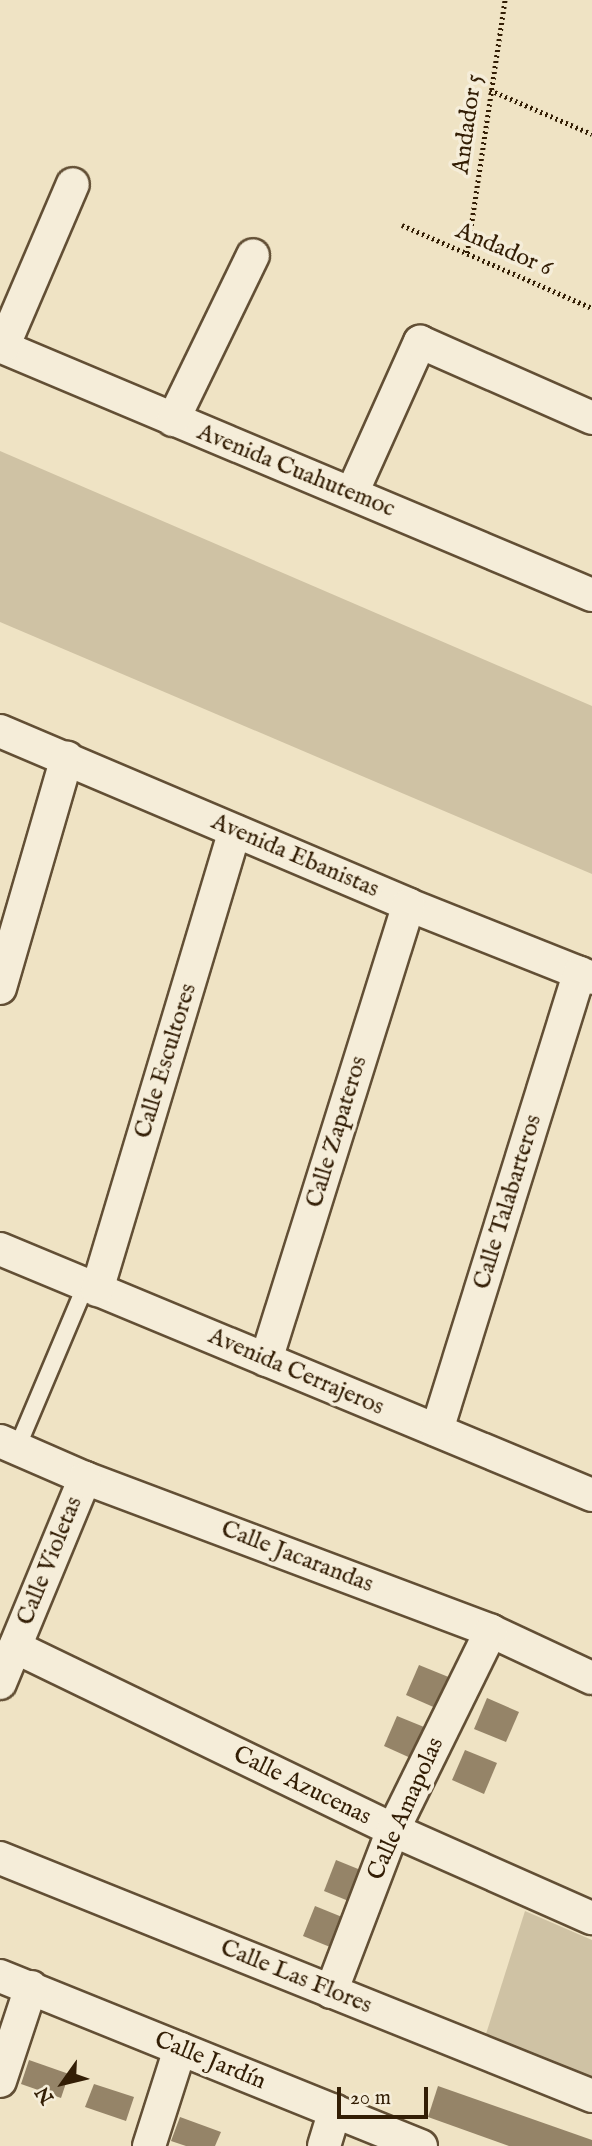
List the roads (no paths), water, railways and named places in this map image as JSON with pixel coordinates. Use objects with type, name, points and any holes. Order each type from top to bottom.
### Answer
[{"type":"street","points":[[1,347],[73,184]]},
{"type":"street","points":[[173,420],[253,256]]},
{"type":"street","points":[[352,493],[420,342],[592,418]]},
{"type":"street","name":"Avenida Cuahutemoc","points":[[1,347],[592,594]]},
{"type":"street","name":"Avenida Ebanistas","points":[[0,731],[409,905],[585,976]]},
{"type":"street","points":[[0,988],[68,758]]},
{"type":"street","name":"Calle Escultores","points":[[92,1287],[235,831]]},
{"type":"street","name":"Calle Zapateros","points":[[266,1360],[409,905]]},
{"type":"street","name":"Calle Talabarteros","points":[[437,1430],[585,976]]},
{"type":"street","name":"Avenida Cerrajeros","points":[[0,1249],[592,1495]]},
{"type":"street","name":"Calle Jacarandas","points":[[8,1444],[85,1478],[491,1631],[592,1678]]},
{"type":"street","name":"Calle Violetas","points":[[0,1683],[85,1478]]},
{"type":"street","name":"Calle Amapolas","points":[[331,1992],[393,1830],[491,1631]]},
{"type":"street","name":"Calle Azucenas","points":[[15,1647],[393,1830],[592,1919]]},
{"type":"street","name":"Calle Las Flores","points":[[0,1858],[592,2096]]},
{"type":"street","name":"Calle Jardín","points":[[0,1976],[421,2146]]},
{"type":"street","points":[[0,2081],[31,1987]]},
{"type":"street","points":[[149,2146],[180,2049]]},
{"type":"street","points":[[324,2146],[335,2111]]},
{"type":"lane","points":[[8,1444],[92,1287]]}]
